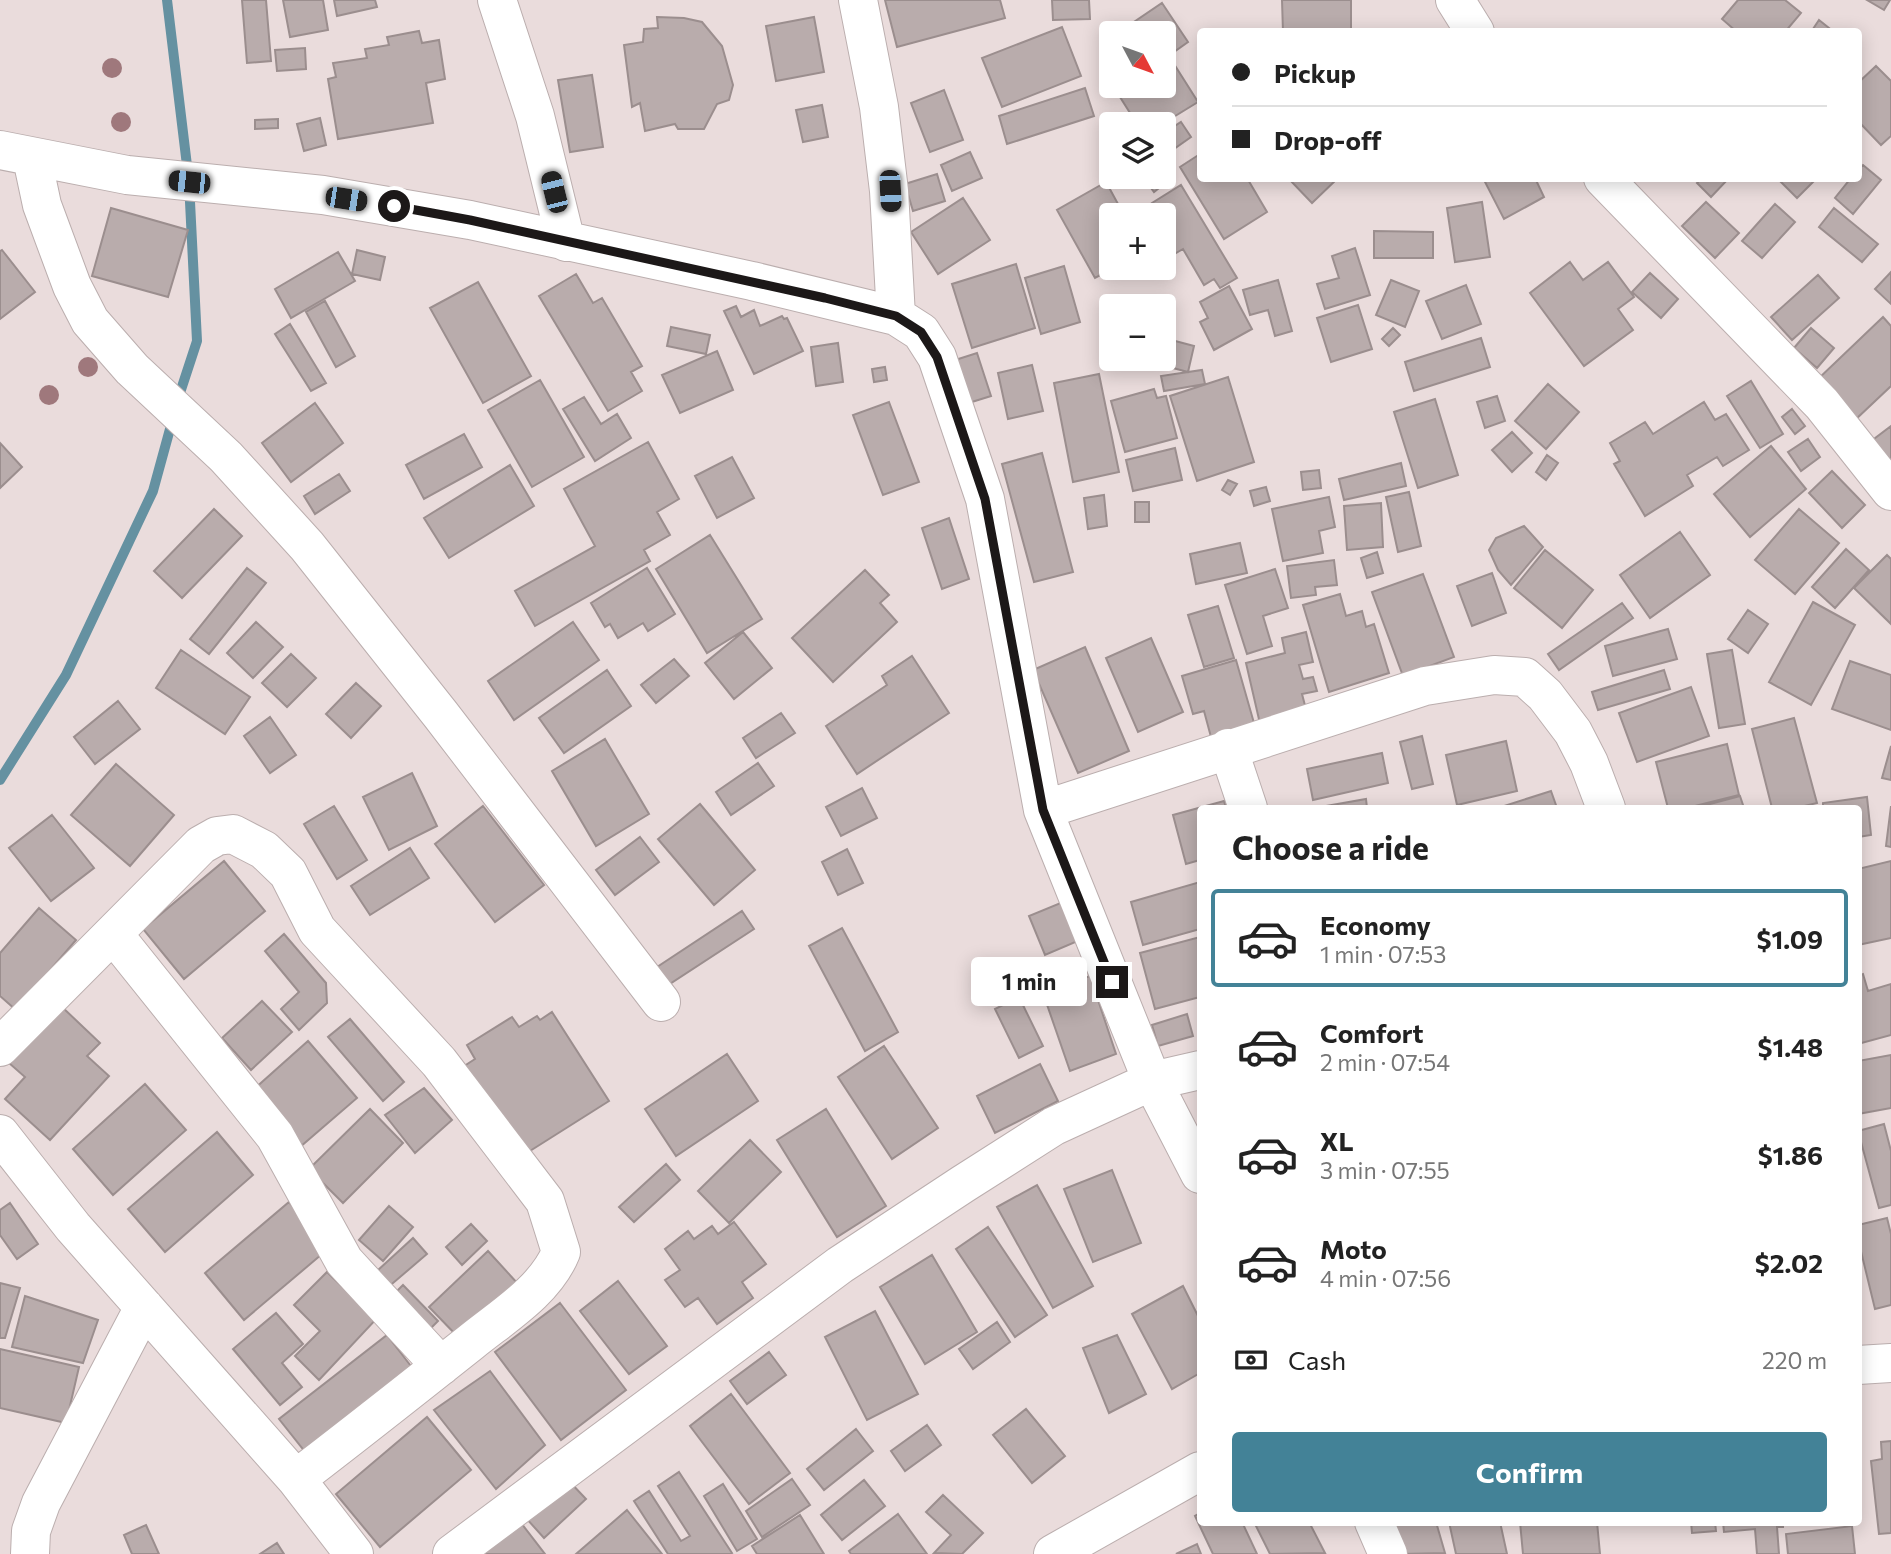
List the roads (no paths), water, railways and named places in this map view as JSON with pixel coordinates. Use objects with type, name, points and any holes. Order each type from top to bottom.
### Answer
[{"type":"street","points":[[497,0],[535,116],[566,242]]},
{"type":"street","points":[[858,0],[879,107],[890,191],[896,316]]},
{"type":"street","points":[[1455,0],[1472,28]]},
{"type":"street","points":[[16,154],[128,175],[273,189],[394,206],[752,281],[896,316],[921,332],[937,357],[985,499],[1043,810],[1152,1081],[1197,1168]]},
{"type":"street","points":[[16,154],[46,218],[72,286],[90,321],[132,369],[226,457],[307,547],[661,1002]]},
{"type":"street","points":[[1606,182],[1822,404],[1891,491]]},
{"type":"street","points":[[1043,810],[1425,686],[1494,675],[1525,677],[1545,695],[1573,732],[1589,763],[1605,805]]},
{"type":"street","points":[[1228,748],[1247,805]]},
{"type":"street","points":[[0,1047],[201,845],[217,836],[233,834],[264,850],[288,873],[317,930],[439,1062],[545,1201],[561,1252],[554,1270],[533,1291],[296,1479]]},
{"type":"street","points":[[114,935],[275,1136],[344,1261],[440,1366]]},
{"type":"street","points":[[452,1554],[840,1265],[1054,1126],[1152,1081],[1197,1071]]},
{"type":"street","points":[[0,1134],[73,1227],[296,1479],[355,1554]]},
{"type":"street","points":[[30,1554],[31,1531],[41,1503],[144,1307]]},
{"type":"street","points":[[1862,1365],[1891,1363]]},
{"type":"street","points":[[1053,1554],[1197,1473]]},
{"type":"street","points":[[1376,1526],[1388,1554]]},
{"type":"waterway","points":[[167,0],[189,182],[197,341],[177,402]]},
{"type":"waterway","points":[[0,780],[66,675],[153,491],[173,418]]}]
